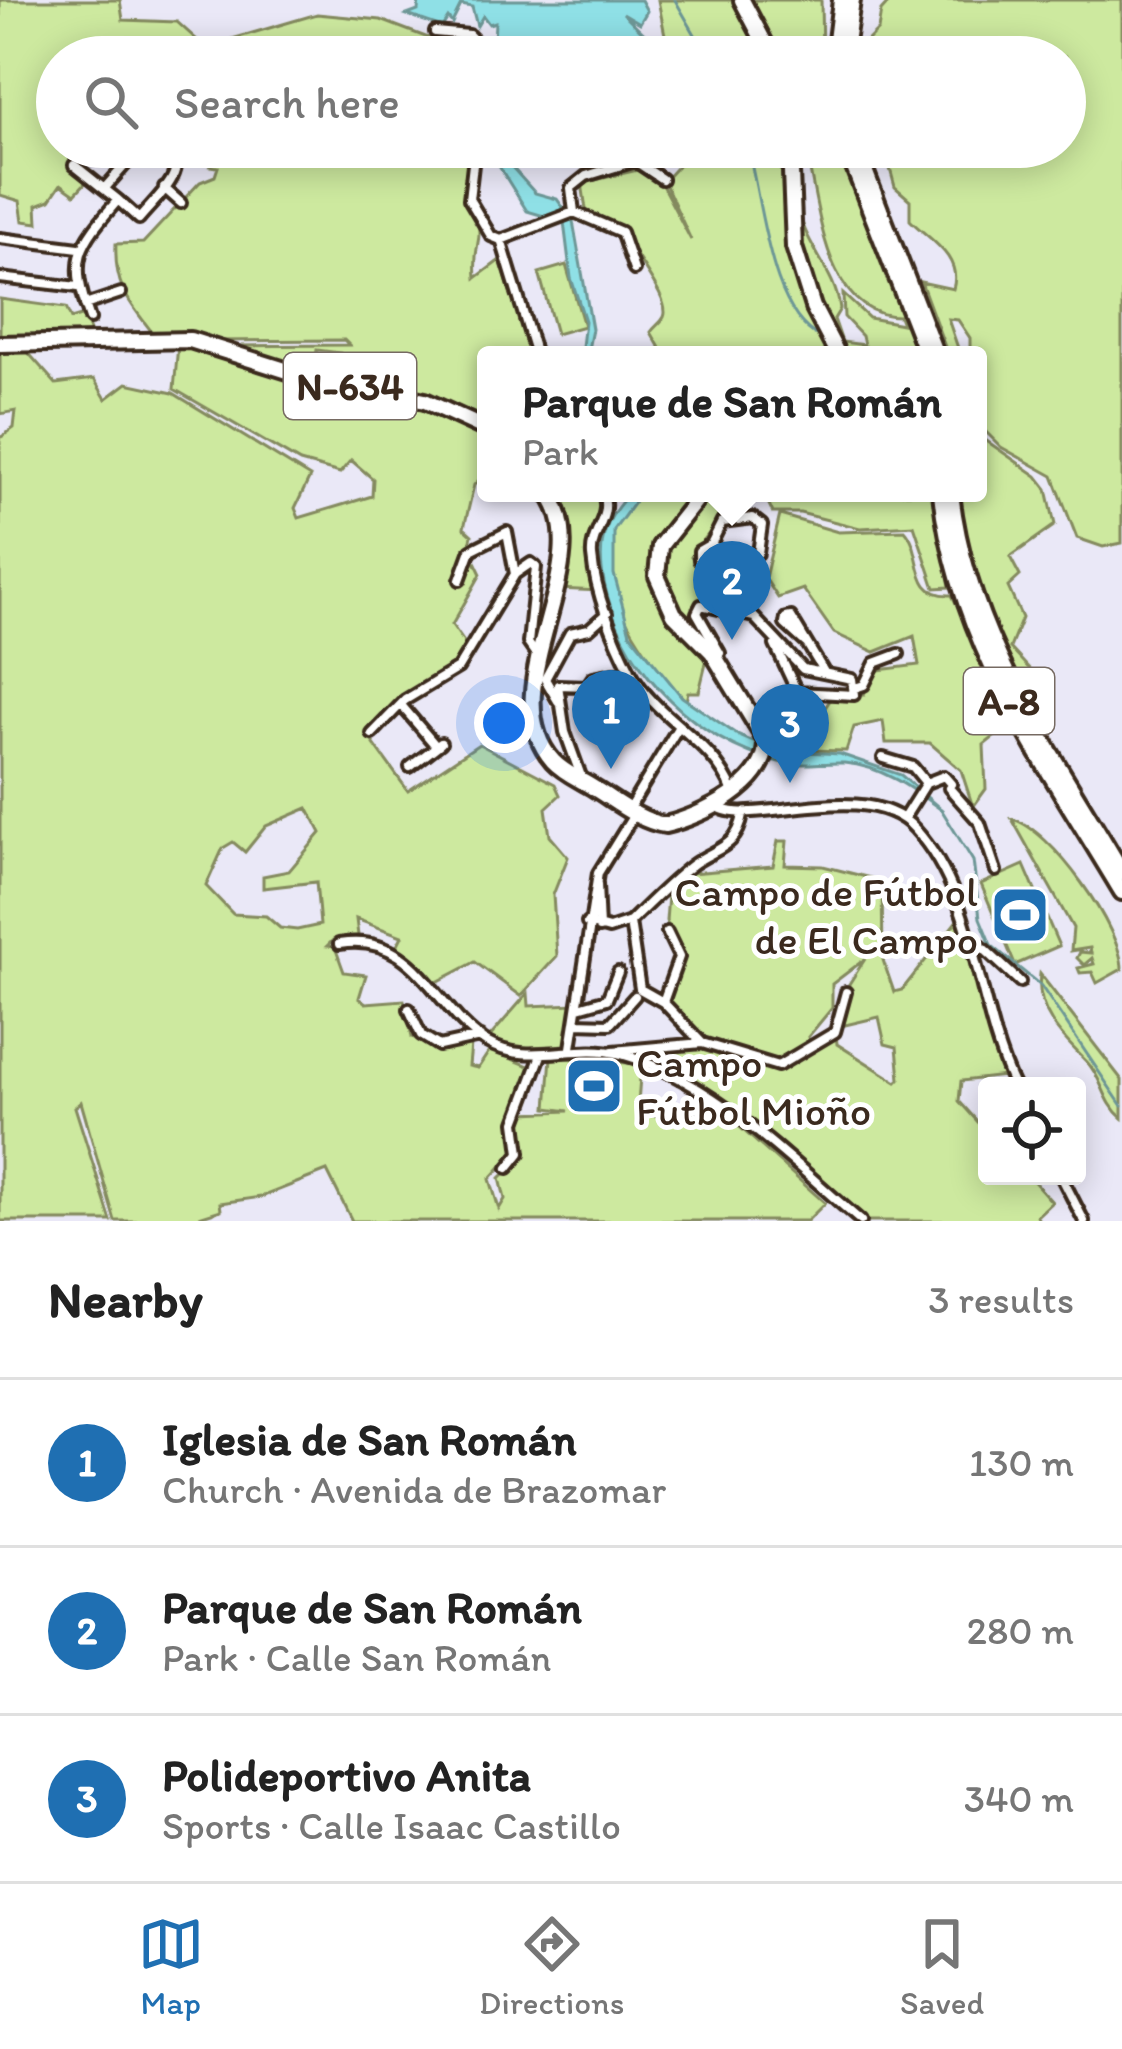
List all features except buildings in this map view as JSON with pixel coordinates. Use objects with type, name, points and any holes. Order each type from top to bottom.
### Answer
[{"type":"highway","points":[[742,0],[761,36]]},
{"type":"highway","points":[[837,36],[841,0]]},
{"type":"highway","points":[[847,36],[852,0]]},
{"type":"highway","points":[[791,168],[794,247],[813,307],[833,346]]},
{"type":"highway","points":[[853,168],[923,346]]},
{"type":"highway","points":[[864,168],[933,346]]},
{"type":"highway","name":"N-634","points":[[0,344],[190,340],[304,376],[424,401],[477,425]]},
{"type":"highway","points":[[553,502],[561,515],[563,545],[538,657],[535,694],[540,736],[553,761],[632,811],[665,825],[725,807],[760,766],[766,741],[709,648],[674,614],[657,576],[660,546],[695,502]]},
{"type":"highway","name":"A-8","points":[[942,502],[955,581],[980,650],[1122,892]]},
{"type":"highway","name":"A-8","points":[[952,502],[962,566],[993,651],[1122,872]]},
{"type":"street","points":[[435,32],[470,36]]},
{"type":"street","points":[[79,168],[139,219],[178,168]]},
{"type":"street","points":[[104,189],[122,168]]},
{"type":"street","points":[[473,168],[469,199],[491,236],[501,240],[574,212]]},
{"type":"street","points":[[574,212],[571,188],[586,176],[612,168]]},
{"type":"street","points":[[646,168],[662,178]]},
{"type":"street","points":[[164,188],[181,203]]},
{"type":"street","points":[[90,319],[77,287],[79,248],[118,200]]},
{"type":"street","points":[[574,212],[621,232],[634,271]]},
{"type":"street","points":[[0,238],[79,248]]},
{"type":"street","points":[[501,240],[533,346]]},
{"type":"street","points":[[0,278],[77,287]]},
{"type":"street","points":[[86,305],[121,293]]},
{"type":"street","points":[[587,923],[599,928],[629,922],[689,868],[713,858],[733,840],[718,758],[653,704],[630,670],[608,612],[592,549],[606,515],[604,502]]},
{"type":"street","points":[[711,544],[729,558],[758,553],[762,525],[752,518],[722,522],[711,544],[699,550],[699,560],[775,645],[803,669],[852,679],[854,695],[797,692],[775,645]]},
{"type":"street","points":[[460,580],[471,550],[507,532],[515,574]]},
{"type":"street","points":[[372,734],[401,705],[458,668],[515,574],[536,565],[528,636],[538,657]]},
{"type":"street","points":[[727,682],[728,670],[697,610],[704,604],[750,615]]},
{"type":"street","points":[[581,780],[560,704],[544,679],[570,632],[590,629],[608,612]]},
{"type":"street","points":[[806,643],[824,672]]},
{"type":"street","points":[[855,688],[864,685],[875,663],[899,654]]},
{"type":"street","points":[[560,704],[561,681],[587,686],[593,677],[630,670]]},
{"type":"street","points":[[401,705],[438,745],[410,767]]},
{"type":"street","points":[[571,1048],[587,923],[597,883],[679,726]]},
{"type":"street","points":[[883,758],[913,767],[940,790],[949,788],[980,823],[996,871]]},
{"type":"street","points":[[904,818],[930,783]]},
{"type":"street","points":[[725,807],[814,802],[877,808],[904,818],[922,838],[966,932],[1011,1077]]},
{"type":"street","points":[[597,883],[599,928]]},
{"type":"street","points":[[629,922],[640,989],[663,1002],[702,1043],[740,1058],[778,1066],[788,1063],[836,1032],[846,992]]},
{"type":"street","points":[[663,1002],[679,957],[667,932]]},
{"type":"street","points":[[966,932],[1020,982]]},
{"type":"street","points":[[339,944],[385,950],[412,965],[480,1037]]},
{"type":"street","points":[[579,1007],[607,1000],[618,972]]},
{"type":"street","points":[[576,1023],[610,1024],[635,996]]},
{"type":"street","points":[[409,1009],[422,1036],[440,1046],[480,1037],[541,1055],[571,1048],[611,1052],[702,1043]]},
{"type":"street","points":[[611,1052],[688,1081],[861,1221]]},
{"type":"street","points":[[508,1168],[520,1153],[516,1122],[541,1055]]},
{"type":"street","points":[[1066,1185],[1084,1221]]},
{"type":"green space","points":[[0,0],[120,0],[123,20],[177,22],[193,36],[36,36],[36,168],[74,168],[88,180],[75,194],[61,184],[50,200],[37,205],[38,223],[23,221],[20,201],[0,195]]},
{"type":"green space","points":[[658,0],[739,0],[757,36],[665,36]]},
{"type":"green space","points":[[748,0],[821,0],[822,36],[768,36]]},
{"type":"green space","points":[[891,0],[1122,0],[1122,543],[1103,547],[1077,538],[1053,476],[1001,447],[987,433],[987,346],[970,346],[958,320],[948,319],[957,346],[945,346],[921,282],[953,289],[953,267],[942,249],[910,220],[910,200],[895,187],[890,168],[1086,168],[1086,36],[872,36],[878,30],[881,11]]},
{"type":"green space","points":[[317,14],[381,20],[423,36],[242,36]]},
{"type":"green space","points":[[218,168],[468,168],[464,194],[479,230],[476,278],[500,260],[528,346],[477,346],[477,420],[447,403],[374,382],[340,361],[340,353],[317,350],[316,357],[369,383],[310,373],[222,346],[349,345],[344,340],[210,341],[152,332],[124,292],[116,244],[143,243],[200,182],[215,176]]},
{"type":"green space","points":[[646,168],[661,183],[691,240],[664,181],[676,168],[787,168],[789,232],[831,346],[659,346],[651,332],[664,317],[662,300],[625,235],[587,216],[582,183]]},
{"type":"green space","points":[[809,168],[849,168],[918,346],[838,346],[806,269],[800,215],[837,296],[840,309],[834,319],[842,342],[864,345],[862,336],[844,317],[843,294],[869,318],[902,324],[899,316],[874,311],[854,297],[840,277],[821,224]]},
{"type":"green space","points":[[566,265],[584,326],[556,334],[539,273]]},
{"type":"green space","points":[[0,299],[66,308],[71,319],[84,315],[92,336],[0,338]]},
{"type":"green space","points":[[178,345],[264,373],[414,400],[477,428],[477,482],[464,528],[472,535],[469,549],[481,574],[452,625],[466,645],[446,678],[410,690],[389,708],[371,740],[408,791],[479,744],[555,784],[560,795],[546,808],[550,836],[568,857],[553,895],[557,956],[521,996],[475,962],[435,983],[394,952],[402,936],[356,919],[359,944],[333,940],[327,946],[335,947],[344,972],[366,975],[359,998],[366,1003],[404,1000],[412,1037],[446,1049],[471,1045],[469,1066],[478,1068],[490,1050],[534,1068],[515,1117],[516,1150],[490,1179],[499,1209],[505,1199],[500,1178],[521,1158],[523,1113],[569,1111],[547,1108],[551,1057],[641,1064],[637,1116],[725,1114],[825,1203],[807,1221],[352,1221],[327,1171],[261,1197],[220,1203],[221,1210],[202,1216],[209,1221],[115,1221],[81,1102],[75,1107],[111,1221],[0,1221],[0,438],[14,428],[16,411],[0,414],[0,348],[24,348],[56,384],[94,379],[106,399],[127,383],[173,393],[310,477],[295,508],[299,518],[372,496],[373,479],[351,460],[340,473],[300,462],[174,389]],"holes":[[[308,808],[321,833],[289,871],[263,876],[263,888],[316,882],[320,925],[280,928],[266,916],[233,914],[206,886],[223,848],[233,842],[245,852],[266,826]]]},
{"type":"green space","points":[[987,441],[1037,476],[1047,489],[1055,525],[1010,557],[1020,576],[1008,587],[1022,618],[1010,648],[1047,688],[1032,707],[994,631],[961,502],[987,502]]},
{"type":"green space","points":[[553,502],[603,502],[588,554],[599,591],[558,589]]},
{"type":"green space","points":[[634,502],[690,502],[658,539],[650,560],[667,604],[708,655],[699,692],[688,692],[686,701],[642,646],[618,601],[609,555],[622,516]]},
{"type":"green space","points":[[700,502],[734,502],[691,556],[707,580],[702,598],[692,607],[705,631],[701,635],[672,597],[662,551]]},
{"type":"green space","points":[[768,502],[937,502],[950,587],[935,588],[914,525],[860,528],[800,513],[773,513]]},
{"type":"green space","points":[[780,515],[838,532],[905,530],[929,589],[952,595],[1014,721],[984,745],[986,789],[973,807],[961,770],[930,743],[886,743],[883,721],[854,727],[846,751],[808,750],[818,718],[833,696],[864,695],[870,671],[919,665],[914,636],[875,652],[834,633],[803,589],[778,598],[765,578]]},
{"type":"green space","points":[[1012,819],[1046,841],[1082,883],[1110,930],[1122,969],[1097,983],[1092,972],[1080,973],[1078,968],[1094,964],[1092,958],[1084,965],[1077,958],[1080,952],[1091,953],[1090,948],[1071,951],[1073,928]]},
{"type":"green space","points":[[778,841],[787,841],[785,865],[823,866],[882,881],[883,960],[894,992],[902,990],[959,918],[1005,1076],[961,1081],[959,1101],[978,1122],[978,1185],[1037,1185],[1052,1202],[1037,1216],[1039,1221],[865,1221],[720,1101],[671,1069],[678,1046],[703,1046],[776,1067],[836,1034],[837,1044],[897,1082],[900,1079],[897,1047],[885,1044],[879,1017],[841,1026],[849,984],[865,959],[832,984],[832,1008],[808,1037],[811,1043],[779,1064],[705,1042],[667,1001],[681,956],[666,921],[668,896],[691,873],[773,866]]},
{"type":"green space","name":"Campo de Fútbol de El Campo","points":[[1024,865],[1059,946],[1015,965],[981,884]]},
{"type":"green space","points":[[1040,974],[1122,1080],[1122,1118],[1092,1069],[1047,1012]]},
{"type":"green space","points":[[528,993],[529,1006],[576,1004],[567,1045],[533,1047],[533,1053],[488,1039]]},
{"type":"water","points":[[419,0],[641,0],[647,11],[640,23],[623,13],[647,36],[494,36],[495,22],[489,24],[483,16],[477,26],[472,7],[461,5],[452,23],[448,18],[442,27],[407,15],[418,11]]},
{"type":"water","points":[[500,168],[513,168],[535,193],[557,199],[573,221],[592,329],[589,346],[582,346],[585,321],[571,278],[564,222],[527,211]]},
{"type":"water","points":[[634,502],[614,530],[614,574],[630,633],[682,697],[739,736],[773,750],[840,754],[901,775],[943,811],[871,769],[844,763],[779,762],[749,752],[721,739],[670,701],[631,652],[607,595],[601,553],[606,528],[620,505]]},
{"type":"waterway","points":[[675,0],[696,36]]},
{"type":"waterway","points":[[752,168],[778,279],[803,324],[820,337]]},
{"type":"waterway","points":[[941,809],[973,861],[980,918],[991,945],[1041,986],[1122,1106]]},
{"type":"place","name":"Parque de San Román","points":[[732,640]]},
{"type":"place","name":"Iglesia de San Román","points":[[611,769]]},
{"type":"place","name":"Polideportivo Anita","points":[[790,783]]},
{"type":"place","name":"Campo de Fútbol de El Campo","points":[[1020,915]]},
{"type":"place","name":"Campo Fútbol Mioño","points":[[594,1086]]}]
